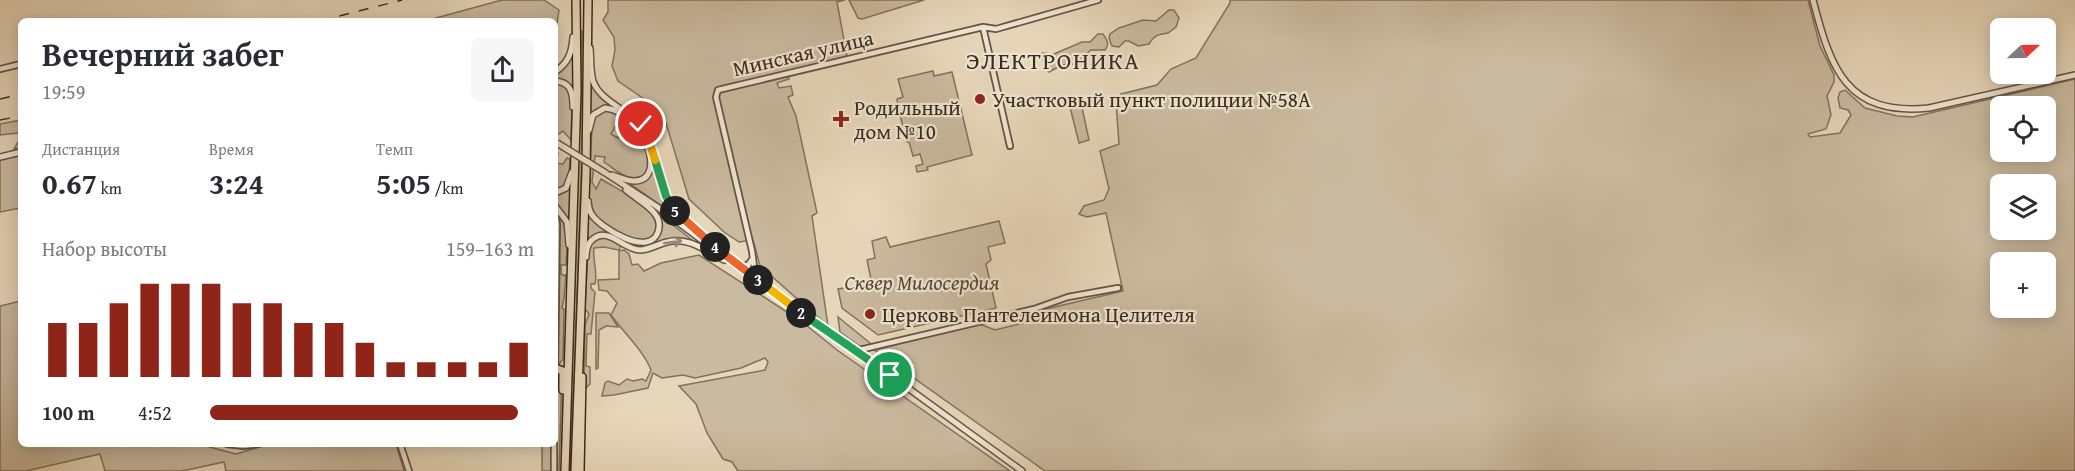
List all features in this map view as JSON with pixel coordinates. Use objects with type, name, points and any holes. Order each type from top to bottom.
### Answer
[{"type":"main road","points":[[564,471],[577,60],[576,0]]},
{"type":"main road","points":[[574,471],[586,173],[588,0]]},
{"type":"main road","points":[[558,367],[564,361],[569,300]]},
{"type":"main road","points":[[580,471],[581,315]]},
{"type":"main road","points":[[558,369],[562,370],[563,374],[564,471]]},
{"type":"street","name":"Минская улица","points":[[759,281],[755,274],[716,97],[718,90],[983,27],[996,29],[1098,0]]},
{"type":"street","points":[[1813,0],[1824,43],[1841,76],[1847,85],[1863,97],[1881,106],[1906,110],[1929,108],[2075,75]]},
{"type":"street","points":[[588,12],[595,86],[641,124],[647,134],[663,187],[672,207],[736,266],[750,264],[753,258]]},
{"type":"street","points":[[558,70],[565,64],[571,53],[575,14]]},
{"type":"street","points":[[983,27],[1010,146]]},
{"type":"street","points":[[0,69],[18,65]]},
{"type":"street","points":[[558,81],[571,89],[575,138]]},
{"type":"street","points":[[586,148],[591,119],[601,110],[610,109],[619,112],[640,130],[650,163],[646,177],[630,181],[604,172]]},
{"type":"street","points":[[558,143],[656,206],[729,260]]},
{"type":"street","points":[[0,157],[18,153]]},
{"type":"street","points":[[558,192],[566,188],[574,165]]},
{"type":"street","points":[[586,173],[588,205],[595,218],[634,242],[643,243],[653,239],[659,227],[657,217],[604,172]]},
{"type":"street","points":[[558,209],[565,217],[568,226],[569,300]]},
{"type":"street","points":[[581,315],[586,251],[591,240],[600,236],[611,237],[629,248],[638,250],[670,241],[685,241],[736,266],[759,281],[1022,471]]},
{"type":"street","points":[[855,351],[1034,309],[1068,297],[1118,288]]},
{"type":"street","points":[[401,447],[409,471]]},
{"type":"street","points":[[554,447],[554,471]]},
{"type":"green space","points":[[502,0],[544,0],[559,10],[558,18],[436,18]]},
{"type":"green space","points":[[608,0],[845,0],[837,2],[847,56],[723,86],[716,89],[714,103],[718,102],[721,91],[788,74],[789,79],[777,83],[779,88],[791,86],[793,95],[788,97],[796,116],[817,213],[812,216],[828,326],[760,266],[753,240],[739,242],[724,232],[689,199],[666,123],[647,101],[618,81],[612,66],[615,50],[614,37],[603,20],[608,12]]},
{"type":"green space","points":[[849,0],[924,0],[862,19],[858,18]]},
{"type":"green space","points":[[1230,0],[1808,0],[1820,46],[1834,75],[1834,82],[1827,96],[1831,115],[1826,129],[1808,134],[1810,137],[1840,133],[1851,115],[1848,110],[1840,108],[1838,98],[1840,92],[1845,90],[1865,108],[1897,116],[1913,117],[1990,99],[1990,162],[2056,162],[2056,96],[2003,96],[2075,79],[2075,471],[1045,471],[873,349],[980,324],[995,330],[1039,319],[1042,310],[1123,291],[1106,213],[1087,217],[1079,214],[1084,206],[1104,200],[1109,189],[1100,151],[1119,144],[1116,103],[1121,94],[1157,85],[1171,69],[1196,58]]},
{"type":"green space","points":[[1169,10],[1174,10],[1179,18],[1176,27],[1168,33],[1153,38],[1149,44],[1138,46],[1125,41],[1119,47],[1112,46],[1110,34],[1119,28],[1143,20],[1156,21]]},
{"type":"green space","points":[[582,31],[584,31],[582,146],[571,471],[569,471]]},
{"type":"green space","points":[[1098,34],[1103,34],[1107,40],[1105,50],[1091,50],[1075,64],[1062,65],[1049,72],[1047,70],[1042,53],[1054,54],[1082,42],[1090,42]]},
{"type":"green space","points":[[573,53],[574,89],[565,80],[558,79],[558,71],[569,62]]},
{"type":"green space","points":[[933,71],[934,76],[952,72],[972,155],[927,167],[928,170],[917,172],[916,166],[923,164],[920,154],[913,156],[909,142],[907,142],[900,115],[909,113],[907,104],[898,106],[897,99],[903,97],[898,79]]},
{"type":"green space","points":[[590,75],[593,84],[605,98],[636,119],[642,126],[652,148],[661,188],[676,216],[629,183],[644,180],[648,177],[651,168],[650,155],[640,125],[629,115],[606,107],[593,112],[589,119]]},
{"type":"green space","points":[[558,83],[569,89],[572,101],[571,140],[563,131],[559,134]]},
{"type":"green space","points":[[1078,101],[1081,103],[1089,140],[1079,143],[1069,103]]},
{"type":"green space","points":[[605,110],[621,117],[611,134],[618,138],[622,132],[619,127],[625,120],[636,131],[645,145],[649,161],[648,169],[645,176],[628,177],[604,162],[605,157],[595,156],[592,182],[596,189],[601,179],[634,199],[651,213],[656,221],[656,230],[648,240],[638,240],[624,235],[603,222],[594,214],[589,202],[592,125],[596,115]]},
{"type":"green space","points":[[18,121],[18,133],[0,135],[0,124]]},
{"type":"green space","points":[[18,156],[18,209],[0,212],[0,160]]},
{"type":"green space","points":[[567,158],[570,159],[569,174],[565,187],[558,190],[558,163],[563,164]]},
{"type":"green space","points":[[572,181],[570,224],[558,207],[558,194],[566,191]]},
{"type":"green space","points":[[587,208],[589,214],[603,225],[635,244],[645,246],[653,244],[659,233],[656,212],[696,243],[691,240],[637,248],[608,233],[586,246]]},
{"type":"green space","points":[[558,212],[566,229],[567,243],[566,265],[561,265],[561,274],[565,276],[566,274],[562,308],[564,309],[563,359],[559,364],[558,293]]},
{"type":"green space","name":"Сквер Милосердия","points":[[999,221],[1005,243],[988,247],[991,260],[986,264],[996,308],[878,335],[842,308],[838,289],[872,284],[867,260],[875,258],[872,241],[886,237],[890,247]]},
{"type":"green space","points":[[607,237],[621,245],[619,251],[604,247],[594,248],[596,279],[595,284],[591,284],[595,292],[591,334],[587,334],[586,366],[590,367],[590,384],[587,387],[584,384],[585,325],[589,314],[585,309],[588,250],[596,240]]},
{"type":"green space","points":[[624,250],[629,254],[632,265],[638,264],[644,271],[661,263],[699,255],[801,321],[837,350],[1010,471],[738,471],[732,462],[723,459],[707,433],[696,404],[679,386],[765,370],[768,362],[765,358],[741,368],[695,378],[683,375],[662,378],[653,373],[648,388],[602,396],[605,383],[608,381],[619,385],[627,379],[646,381],[651,370],[638,349],[611,315],[617,303],[607,291],[599,290],[598,280],[619,279],[619,251]]},
{"type":"green space","points":[[18,302],[18,447],[209,447],[236,454],[259,447],[397,447],[404,471],[226,471],[224,462],[182,471],[105,471],[100,454],[26,471],[0,471],[0,306]]},
{"type":"green space","points":[[596,313],[609,313],[618,327],[606,326],[599,330],[598,368],[596,369]]},
{"type":"green space","name":"Сквер Милосердия","points":[[838,317],[870,345],[861,347],[840,332]]},
{"type":"green space","points":[[558,372],[562,375],[559,471],[556,471],[558,447]]},
{"type":"green space","points":[[542,447],[552,447],[552,471],[542,471]]},
{"type":"railway","points":[[332,18],[402,0]]},
{"type":"railway","points":[[0,99],[18,95]]},
{"type":"railway","points":[[0,120],[18,117]]},
{"type":"place","name":"Участковый пункт полиции №58А","points":[[980,99]]},
{"type":"place","name":"Родильный дом №10","points":[[841,119]]},
{"type":"place","name":"Церковь Пантелеимона Целителя","points":[[870,314]]},
{"type":"district","name":"ЭЛЕКТРОНИКА","points":[[1053,60]]},
{"type":"route","points":[[641,124],[652,147],[666,196],[681,218],[736,266],[890,375]]}]
